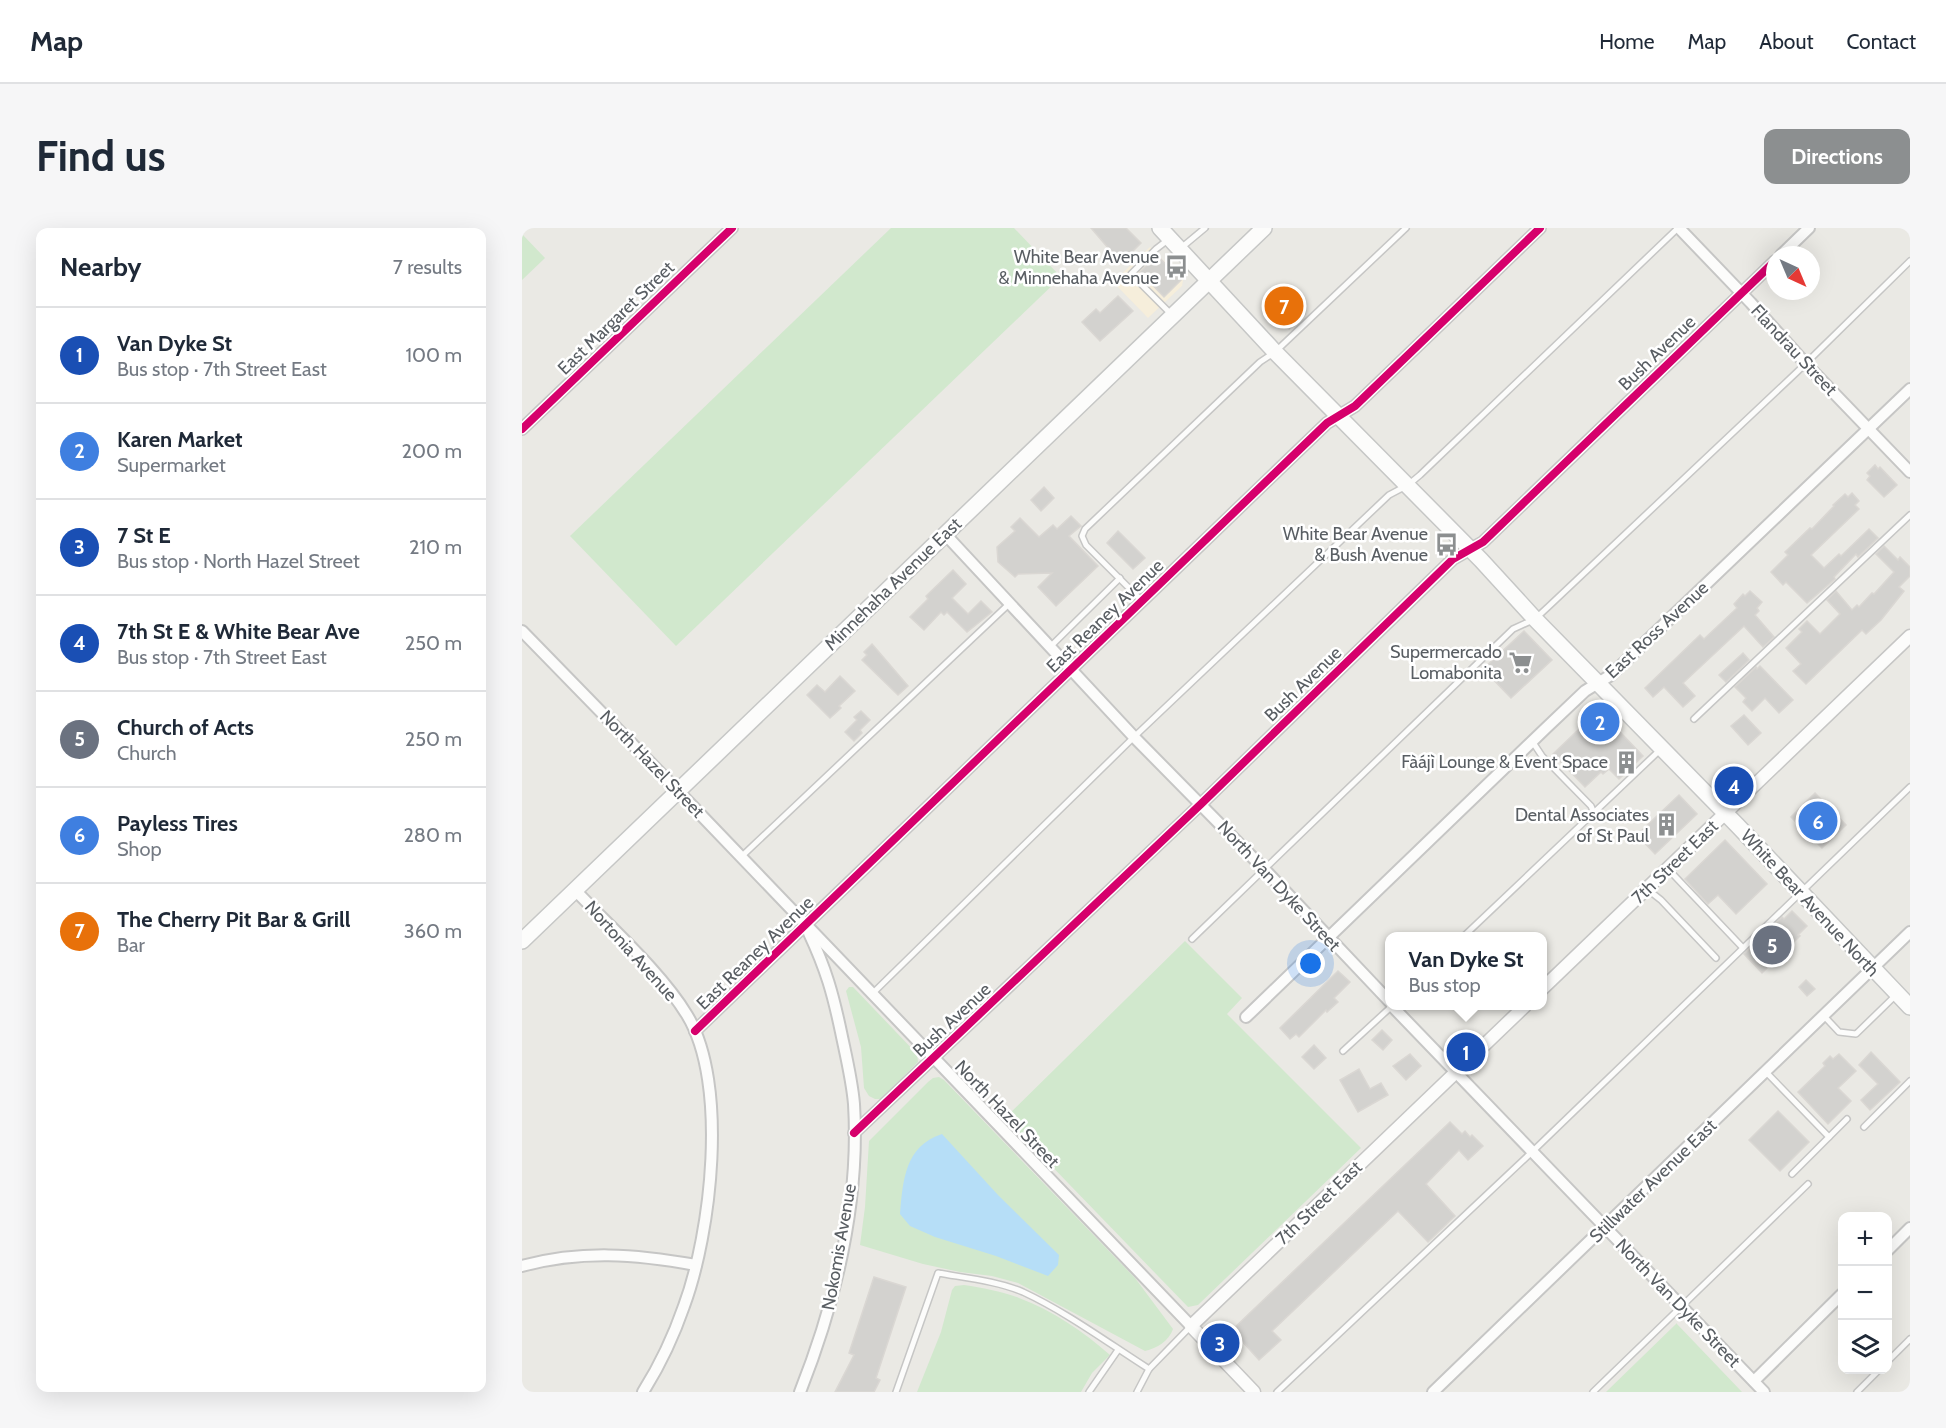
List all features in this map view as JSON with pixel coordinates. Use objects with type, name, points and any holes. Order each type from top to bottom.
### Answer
[{"type":"main road","name":"Minnehaha Avenue East","points":[[522,941],[1264,228]]},
{"type":"main road","name":"White Bear Avenue North","points":[[1170,238],[1275,352],[1408,485],[1910,1007]]},
{"type":"street","name":"East Margaret Street","points":[[522,429],[732,228]]},
{"type":"street","name":"East Reaney Avenue","points":[[695,1031],[1325,425],[1355,406],[1540,228]]},
{"type":"street","name":"Flandrau Street","points":[[1678,228],[1910,472]]},
{"type":"street","points":[[1790,246],[1809,228]]},
{"type":"street","name":"Bush Avenue","points":[[854,1133],[1201,804],[1453,559],[1483,542],[1766,269]]},
{"type":"street","name":"East Ross Avenue","points":[[1246,1017],[1532,741],[1585,691],[1611,675],[1910,389]]},
{"type":"street","name":"North Van Dyke Street","points":[[945,534],[1134,737],[1265,870],[1385,998]]},
{"type":"street","name":"North Hazel Street","points":[[522,631],[678,790],[1254,1392]]},
{"type":"street","name":"7th Street East","points":[[1547,983],[1910,636]]},
{"type":"street","name":"Nortonia Avenue","points":[[575,890],[653,972],[681,1006],[695,1031],[709,1089],[711,1155],[709,1191],[696,1265],[685,1305],[644,1392]]},
{"type":"street","name":"Nokomis Avenue","points":[[800,1392],[819,1341],[838,1273],[847,1229],[854,1133],[854,1103],[833,994],[826,970],[805,925]]},
{"type":"street","name":"Stillwater Avenue East","points":[[1433,1392],[1910,932]]},
{"type":"street","name":"North Van Dyke Street","points":[[1397,1010],[1764,1392]]},
{"type":"street","name":"7th Street East","points":[[1191,1326],[1520,1010]]},
{"type":"street","points":[[1892,1245],[1910,1228]]},
{"type":"street","points":[[522,1266],[549,1259],[623,1254],[696,1265]]},
{"type":"street","points":[[1754,1381],[1838,1298]]},
{"type":"lane","points":[[1172,315],[1131,274],[1170,238],[1205,228]]},
{"type":"lane","points":[[1142,601],[1086,545],[1082,536],[1085,529],[1260,362],[1275,352],[1406,228]]},
{"type":"lane","points":[[872,994],[1134,737],[1389,495],[1408,485],[1678,228]]},
{"type":"lane","points":[[1192,939],[1513,629],[1535,619],[1910,261]]},
{"type":"lane","points":[[1694,719],[1910,515]]},
{"type":"lane","points":[[1051,646],[1120,578]]},
{"type":"lane","points":[[741,858],[1010,603]]},
{"type":"lane","points":[[1532,741],[1542,756],[1594,813]]},
{"type":"lane","points":[[1468,932],[1661,749]]},
{"type":"lane","points":[[1278,1392],[1533,1151],[1910,787]]},
{"type":"lane","points":[[1668,869],[1743,948]]},
{"type":"lane","points":[[1647,889],[1661,900],[1716,958]]},
{"type":"lane","points":[[1824,1016],[1839,1032],[1856,1034],[1897,994]]},
{"type":"lane","points":[[1343,1051],[1385,1010]]},
{"type":"lane","points":[[1766,1072],[1829,1137]]},
{"type":"lane","points":[[1864,1128],[1910,1081]]},
{"type":"lane","points":[[1792,1174],[1847,1119]]},
{"type":"lane","points":[[1593,1392],[1808,1184]]},
{"type":"lane","points":[[897,1392],[938,1273],[992,1283],[1022,1292],[1071,1318],[1149,1369]]},
{"type":"lane","points":[[1137,1392],[1149,1369],[1191,1326]]},
{"type":"lane","points":[[1892,1356],[1910,1339]]},
{"type":"lane","points":[[1089,1392],[1118,1350]]},
{"type":"lane","points":[[1857,1392],[1875,1374]]},
{"type":"shaded area","points":[[1150,247],[1183,280],[1182,286],[1148,318],[1113,282]]},
{"type":"green space","points":[[891,228],[1014,228],[1061,277],[676,646],[570,536]]},
{"type":"green space","points":[[522,234],[545,258],[522,280]]},
{"type":"green space","points":[[1185,941],[1242,998],[1227,1014],[1361,1148],[1198,1305],[1188,1307],[1005,1118]]},
{"type":"green space","points":[[849,987],[853,987],[917,1054],[918,1062],[881,1099],[869,1096],[864,1088],[861,1047],[846,991]]},
{"type":"green space","points":[[939,1077],[1135,1278],[1173,1329],[1166,1340],[1145,1351],[1018,1283],[923,1264],[860,1245],[869,1141],[928,1082]]},
{"type":"green space","points":[[964,1285],[1005,1293],[1031,1303],[1078,1330],[1110,1355],[1092,1373],[1081,1392],[917,1392],[941,1332],[952,1290],[955,1286]]},
{"type":"green space","points":[[1676,1324],[1742,1392],[1606,1392]]},
{"type":"water","points":[[942,1134],[998,1195],[1059,1255],[1058,1265],[1048,1276],[996,1256],[935,1237],[910,1226],[900,1214],[905,1177],[913,1156],[930,1139]]},
{"type":"building","points":[[1091,228],[1126,228],[1141,243],[1121,263]]},
{"type":"building","points":[[1157,255],[1181,280],[1164,297],[1140,272]]},
{"type":"building","points":[[1277,285],[1305,314],[1289,329],[1279,320],[1282,317],[1264,298]]},
{"type":"building","points":[[1118,296],[1133,311],[1100,341],[1082,322],[1096,309],[1100,313]]},
{"type":"building","points":[[1875,465],[1878,469],[1880,467],[1897,485],[1884,497],[1867,480],[1870,476],[1867,473]]},
{"type":"building","points":[[1044,487],[1054,498],[1041,511],[1031,500]]},
{"type":"building","points":[[1852,493],[1859,501],[1855,505],[1859,509],[1811,555],[1824,568],[1839,554],[1841,556],[1869,529],[1878,538],[1858,557],[1856,554],[1834,577],[1835,579],[1807,603],[1786,582],[1783,585],[1771,572],[1788,555],[1785,552],[1810,528],[1812,529],[1833,505],[1845,494],[1848,497]]},
{"type":"building","points":[[1071,516],[1081,526],[1069,536],[1098,566],[1056,606],[1038,587],[1052,573],[1018,574],[1015,577],[998,562],[997,547],[1015,531],[1011,527],[1020,518],[1039,537],[1053,525],[1057,529]]},
{"type":"building","points":[[1118,531],[1145,558],[1133,569],[1107,543]]},
{"type":"building","points":[[1884,546],[1898,560],[1900,557],[1910,567],[1910,576],[1899,587],[1904,591],[1881,620],[1866,634],[1862,630],[1806,684],[1793,671],[1801,664],[1786,648],[1802,632],[1799,629],[1807,621],[1820,634],[1840,614],[1827,600],[1836,591],[1852,610],[1857,605],[1859,607],[1872,593],[1874,594],[1894,572],[1876,554]]},
{"type":"building","points":[[953,570],[966,584],[952,598],[968,614],[981,601],[992,612],[967,632],[947,612],[944,615],[941,612],[924,630],[910,617],[928,599],[926,596]]},
{"type":"building","points":[[1750,591],[1762,602],[1755,615],[1774,637],[1763,647],[1744,626],[1683,683],[1695,696],[1683,707],[1664,687],[1653,697],[1645,688],[1700,635],[1704,639],[1737,608],[1734,604],[1743,594],[1745,596]]},
{"type":"building","name":"Supermercado Lomabonita","points":[[1524,631],[1552,660],[1511,698],[1483,669]]},
{"type":"building","points":[[872,644],[908,686],[898,695],[862,660],[867,655],[864,652]]},
{"type":"building","points":[[1743,653],[1749,660],[1726,682],[1719,675]]},
{"type":"building","points":[[1760,666],[1793,700],[1779,713],[1765,698],[1752,711],[1743,702],[1746,698],[1735,687],[1756,667],[1757,669]]},
{"type":"building","points":[[840,676],[855,691],[830,718],[807,695],[817,685],[825,692]]},
{"type":"building","points":[[1599,710],[1643,756],[1619,779],[1609,769],[1603,774],[1601,772],[1585,787],[1553,754]]},
{"type":"building","points":[[861,711],[870,720],[860,730],[862,733],[854,741],[845,732],[857,720],[854,717]]},
{"type":"building","points":[[1744,715],[1761,733],[1748,745],[1731,726]]},
{"type":"building","points":[[1815,793],[1846,825],[1822,848],[1791,817]]},
{"type":"building","name":"Dental Associates of St Paul","points":[[1679,795],[1697,814],[1655,854],[1637,835]]},
{"type":"building","points":[[1725,840],[1767,884],[1736,914],[1718,895],[1708,904],[1685,879]]},
{"type":"building","points":[[1792,911],[1807,926],[1798,935],[1800,936],[1762,973],[1744,954],[1782,917],[1784,919]]},
{"type":"building","points":[[1338,971],[1350,982],[1334,998],[1338,1002],[1327,1012],[1326,1010],[1299,1037],[1296,1034],[1290,1039],[1280,1028]]},
{"type":"building","points":[[1806,980],[1815,989],[1807,996],[1799,987]]},
{"type":"building","points":[[1382,1030],[1392,1040],[1383,1050],[1372,1040]]},
{"type":"building","points":[[1314,1045],[1326,1058],[1314,1069],[1302,1057]]},
{"type":"building","points":[[1871,1052],[1900,1082],[1870,1110],[1861,1100],[1878,1084],[1859,1065]]},
{"type":"building","points":[[1410,1054],[1421,1066],[1406,1080],[1393,1066]]},
{"type":"building","points":[[1839,1054],[1856,1071],[1838,1088],[1851,1101],[1828,1124],[1798,1092],[1825,1066],[1823,1063],[1830,1056],[1833,1059]]},
{"type":"building","points":[[1359,1069],[1370,1089],[1381,1083],[1388,1095],[1358,1112],[1340,1080]]},
{"type":"building","points":[[1778,1111],[1809,1142],[1780,1171],[1749,1140]]},
{"type":"building","points":[[1450,1122],[1462,1134],[1465,1131],[1470,1137],[1472,1135],[1483,1146],[1468,1160],[1459,1150],[1426,1184],[1455,1216],[1428,1242],[1398,1211],[1272,1331],[1281,1340],[1259,1360],[1232,1330]]},
{"type":"building","points":[[874,1277],[906,1287],[876,1378],[880,1380],[874,1392],[835,1392],[854,1355],[849,1353]]},
{"type":"cycle path","points":[[522,429],[732,228]]},
{"type":"cycle path","points":[[695,1031],[1327,423],[1355,406],[1540,228]]},
{"type":"cycle path","points":[[854,1133],[1201,804],[1453,559],[1483,542],[1766,270]]},
{"type":"place","name":"White Bear Avenue & Minnehaha Avenue","points":[[1177,267]]},
{"type":"place","name":"The Cherry Pit Bar & Grill","points":[[1284,306]]},
{"type":"place","name":"White Bear Avenue & Bush Avenue","points":[[1446,544]]},
{"type":"place","name":"Supermercado Lomabonita","points":[[1520,662]]},
{"type":"place","name":"Karen Market","points":[[1600,722]]},
{"type":"place","name":"Fàájì Lounge & Event Space","points":[[1626,762]]},
{"type":"place","name":"7th St E & White Bear Ave","points":[[1734,786]]},
{"type":"place","name":"Payless Tires","points":[[1818,821]]},
{"type":"place","name":"Dental Associates of St Paul","points":[[1667,825]]},
{"type":"place","name":"Church of Acts","points":[[1772,945]]},
{"type":"place","name":"Van Dyke St","points":[[1466,1052]]},
{"type":"place","name":"7 St E","points":[[1220,1343]]}]
